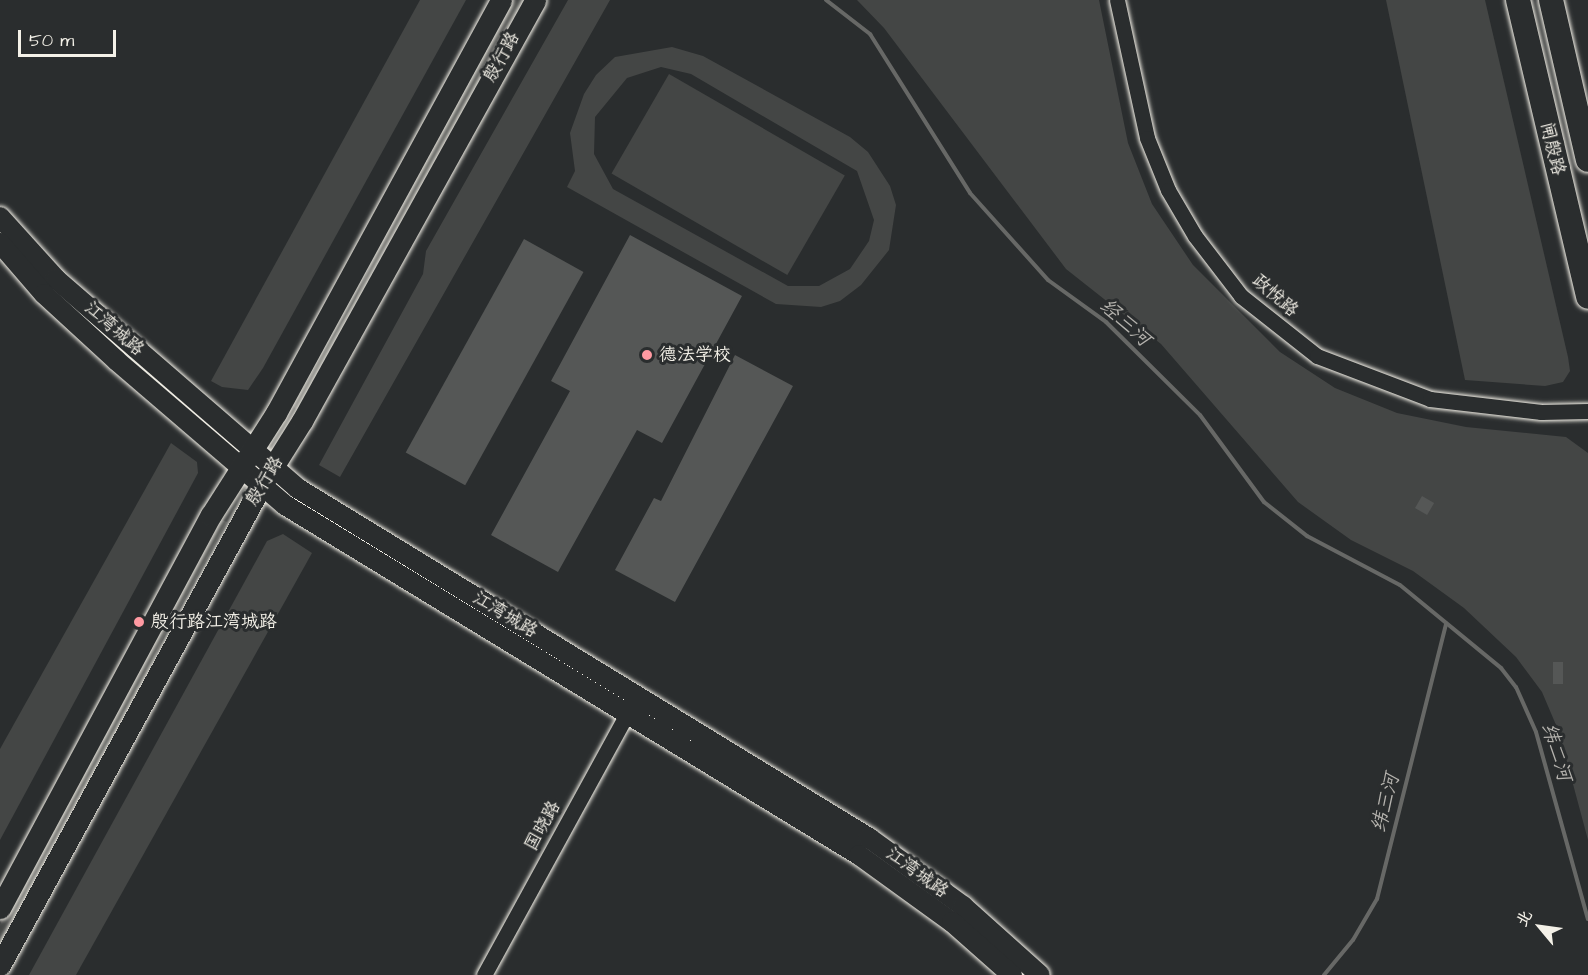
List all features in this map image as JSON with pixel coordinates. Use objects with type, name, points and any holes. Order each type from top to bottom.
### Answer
[{"type":"main road","name":"殷行路","points":[[0,909],[239,468],[276,413],[501,0]]},
{"type":"main road","name":"殷行路","points":[[0,965],[267,477],[535,0]]},
{"type":"main road","name":"闸殷路","points":[[1518,0],[1588,297]]},
{"type":"main road","name":"闸殷路","points":[[1551,0],[1588,160]]},
{"type":"street","name":"政悦路","points":[[1117,0],[1147,138],[1164,180],[1195,236],[1241,296],[1317,356],[1430,399],[1541,412],[1588,411]]},
{"type":"street","name":"江湾城路","points":[[0,217],[56,279],[250,449],[267,477],[313,524],[858,855],[952,922],[1012,975]]},
{"type":"street","name":"江湾城路","points":[[0,243],[52,302],[239,468],[267,477],[318,503],[869,838],[963,906],[1040,975]]},
{"type":"street","name":"国晓路","points":[[484,975],[636,695]]},
{"type":"shaded area","points":[[420,0],[466,0],[263,368],[248,390],[222,387],[211,381]]},
{"type":"shaded area","points":[[512,0],[527,0],[297,410],[293,406],[354,302],[400,199]]},
{"type":"shaded area","points":[[568,0],[610,0],[340,477],[319,465],[423,274],[426,251]]},
{"type":"shaded area","points":[[857,0],[1099,0],[1128,143],[1152,204],[1193,265],[1280,352],[1335,388],[1397,413],[1466,427],[1566,437],[1588,453],[1588,840],[1559,732],[1542,692],[1516,657],[1464,608],[1413,571],[1351,540],[1298,502],[1161,344],[1066,269],[884,28]]},
{"type":"shaded area","points":[[1386,0],[1485,0],[1568,357],[1570,371],[1563,382],[1545,386],[1465,380]]},
{"type":"shaded area","points":[[672,47],[703,56],[850,137],[868,152],[890,186],[896,205],[889,250],[861,285],[840,301],[821,307],[776,304],[567,187],[575,171],[570,133],[584,94],[596,75],[615,57]],"holes":[[[661,67],[691,74],[857,171],[874,220],[869,241],[850,269],[819,286],[788,286],[613,189],[594,154],[595,117],[627,78]]]},
{"type":"shaded area","points":[[669,74],[845,176],[787,275],[612,174]]},
{"type":"shaded area","points":[[171,443],[197,462],[198,473],[0,840],[0,749]]},
{"type":"shaded area","points":[[222,520],[227,522],[162,640],[136,700],[0,947],[0,924],[6,911]]},
{"type":"shaded area","points":[[283,534],[312,553],[76,975],[29,975],[267,541]]},
{"type":"building","points":[[630,235],[742,296],[662,443],[637,430],[558,572],[491,535],[570,391],[551,381]]},
{"type":"building","points":[[524,239],[583,272],[465,485],[406,452]]},
{"type":"building","points":[[735,355],[793,386],[675,602],[615,570],[654,498],[661,501]]},
{"type":"building","points":[[1422,496],[1434,503],[1427,515],[1415,508]]},
{"type":"building","points":[[1553,662],[1563,662],[1563,684],[1553,684]]},
{"type":"waterway","name":"经三河","points":[[826,0],[870,34],[970,193],[1048,280],[1106,322],[1200,415],[1264,502],[1307,536],[1400,585],[1501,668],[1516,687],[1536,732],[1588,919]]},
{"type":"waterway","name":"纬三河","points":[[1324,975],[1353,940],[1377,899],[1446,624]]},
{"type":"place","name":"德法学校","points":[[647,355]]},
{"type":"place","name":"殷行路江湾城路","points":[[139,622]]},
{"type":"water label","name":"纬二河","points":[[1556,752]]}]
